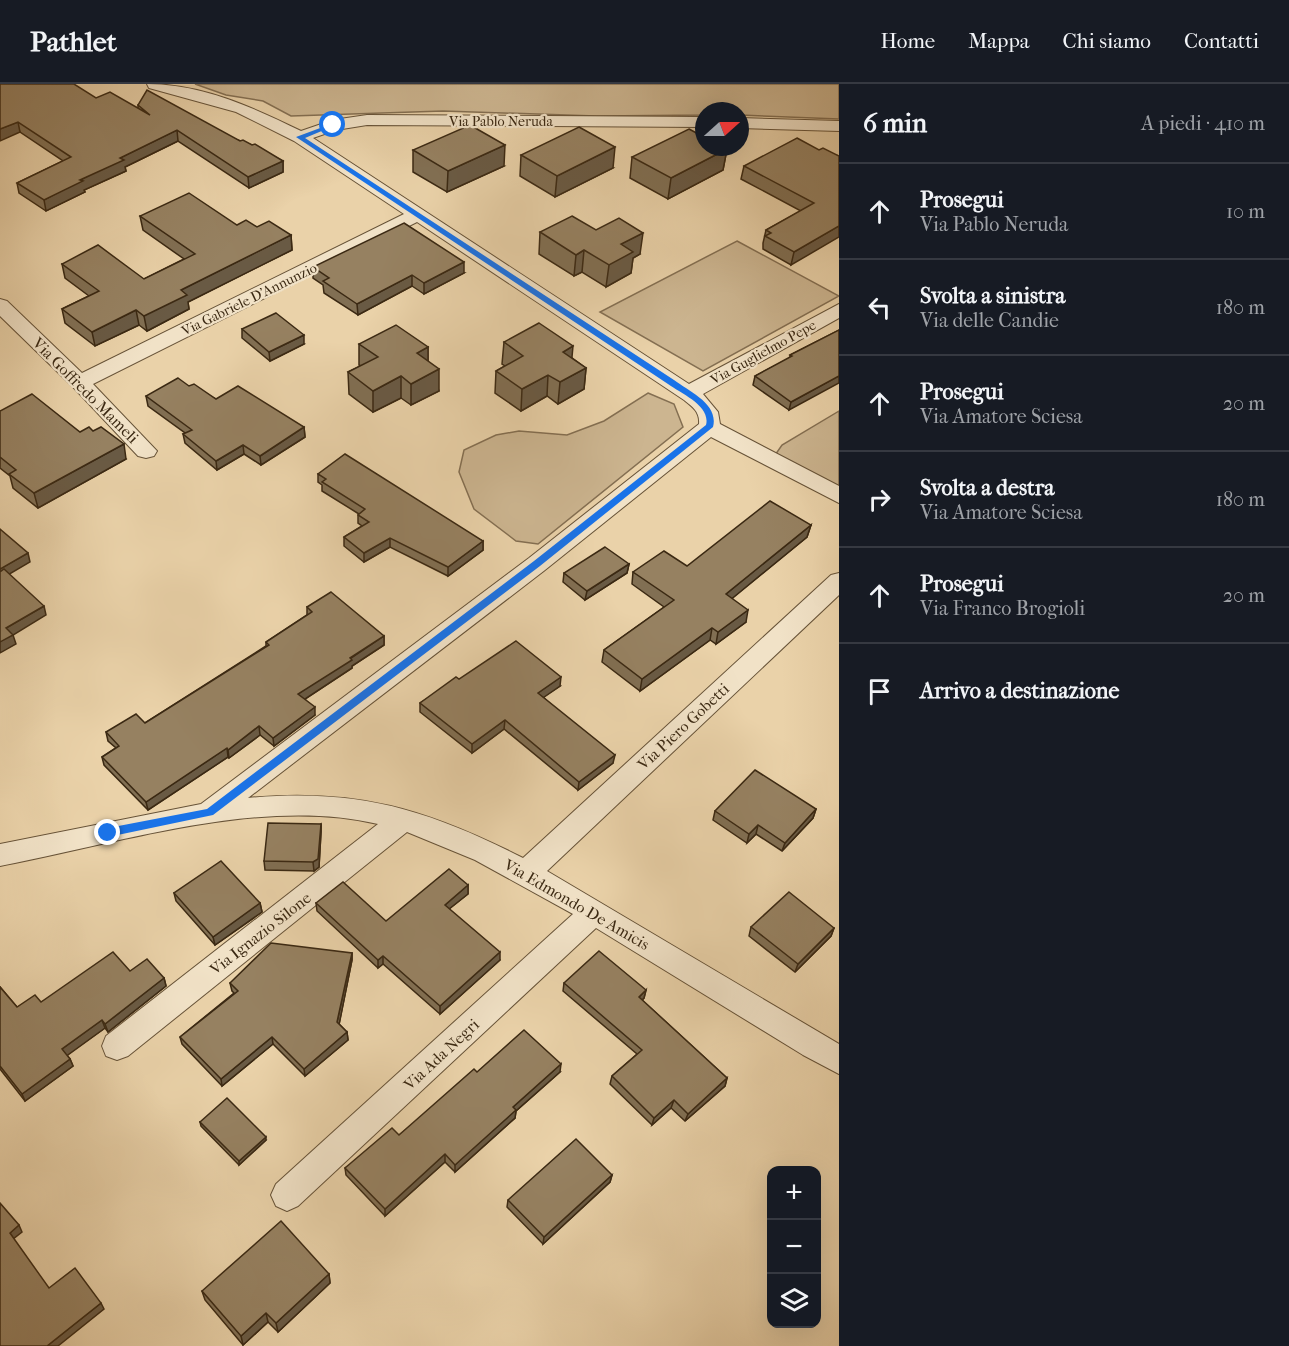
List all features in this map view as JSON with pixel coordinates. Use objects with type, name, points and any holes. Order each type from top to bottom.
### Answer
[{"type":"street","points":[[155,84],[242,108],[300,137],[708,408],[711,419],[709,427],[537,564],[210,812]]},
{"type":"street","name":"Via Pablo Neruda","points":[[300,137],[333,125],[368,120],[695,122]]},
{"type":"street","points":[[749,123],[839,126]]},
{"type":"street","name":"Via Gabriele D'Annunzio","points":[[80,382],[417,215]]},
{"type":"street","name":"Via Goffredo Mameli","points":[[0,305],[80,382],[146,451]]},
{"type":"street","name":"Via Guglielmo Pepe","points":[[687,394],[839,310]]},
{"type":"street","points":[[709,427],[839,495]]},
{"type":"street","name":"Via Piero Gobetti","points":[[527,872],[839,581]]},
{"type":"street","name":"Via Edmondo De Amicis","points":[[0,855],[210,812],[257,807],[321,805],[380,813],[430,828],[527,872],[839,1060]]},
{"type":"street","name":"Via Ignazio Silone","points":[[117,1046],[403,820]]},
{"type":"street","name":"Via Ada Negri","points":[[287,1195],[594,912]]},
{"type":"shaded area","points":[[195,84],[839,84],[839,119],[749,115],[749,102],[695,102],[695,115],[596,116],[443,111],[291,116],[263,101],[226,95]]},
{"type":"shaded area","points":[[737,241],[839,296],[703,371],[600,312]]},
{"type":"shaded area","points":[[648,393],[674,404],[683,427],[538,544],[516,541],[474,509],[459,472],[464,450],[496,435],[519,431],[567,435],[604,421]]},
{"type":"shaded area","points":[[839,411],[839,488],[773,458],[782,445]]},
{"type":"building","points":[[0,84],[74,84],[96,98],[110,92],[150,115],[138,105],[147,90],[240,141],[255,144],[283,161],[248,177],[177,130],[120,158],[124,160],[44,200],[17,183],[71,157],[18,122],[0,129]]},
{"type":"building","points":[[470,125],[505,145],[448,171],[413,150]]},
{"type":"building","points":[[579,127],[615,147],[557,176],[521,155]]},
{"type":"building","points":[[689,129],[695,132],[695,156],[713,156],[671,178],[632,157]]},
{"type":"building","points":[[797,138],[819,150],[823,148],[839,156],[839,226],[794,252],[765,236],[771,233],[766,230],[814,203],[744,166]]},
{"type":"building","points":[[189,193],[237,225],[246,220],[257,227],[269,221],[291,235],[181,290],[187,295],[144,316],[136,310],[92,332],[62,309],[99,291],[62,264],[98,245],[144,279],[195,254],[140,216]]},
{"type":"building","points":[[572,216],[596,230],[619,218],[643,233],[621,244],[633,252],[609,265],[584,250],[576,255],[540,232]]},
{"type":"building","points":[[404,223],[464,262],[424,283],[412,275],[357,304],[323,281],[329,278],[313,267]]},
{"type":"building","points":[[276,313],[304,335],[269,352],[242,329]]},
{"type":"building","points":[[539,323],[573,346],[563,352],[586,368],[560,382],[548,375],[522,389],[496,371],[523,356],[504,342]]},
{"type":"building","points":[[396,325],[428,347],[417,353],[439,369],[411,384],[401,376],[373,391],[348,372],[378,357],[359,344]]},
{"type":"building","points":[[839,330],[839,376],[791,402],[755,376],[792,356],[790,355]]},
{"type":"building","points":[[178,378],[189,386],[194,384],[216,399],[238,386],[304,427],[260,456],[243,445],[216,461],[183,434],[192,430],[146,396]]},
{"type":"building","points":[[32,394],[80,432],[89,427],[93,431],[101,427],[124,444],[34,493],[9,474],[16,470],[0,457],[0,411]]},
{"type":"building","points":[[345,454],[483,541],[448,567],[390,538],[364,553],[344,537],[369,522],[358,515],[365,509],[322,482],[326,479],[318,474]]},
{"type":"building","points":[[770,501],[811,525],[726,594],[748,610],[718,632],[712,628],[642,679],[604,650],[674,600],[633,572],[664,551],[687,566]]},
{"type":"building","points":[[0,529],[28,553],[0,569]]},
{"type":"building","points":[[605,547],[629,564],[587,591],[564,573]]},
{"type":"building","points":[[4,569],[44,606],[6,628],[13,635],[0,642],[0,572]]},
{"type":"building","points":[[331,592],[384,636],[350,658],[352,660],[298,694],[315,707],[273,738],[259,726],[228,750],[227,748],[146,802],[102,757],[119,746],[106,732],[136,714],[145,723],[269,645],[266,642],[312,612],[307,607]]},
{"type":"building","points":[[516,641],[561,677],[538,693],[615,755],[579,782],[505,720],[472,744],[420,703],[456,677],[459,679]]},
{"type":"building","points":[[755,770],[816,809],[785,843],[758,825],[749,834],[715,811]]},
{"type":"building","points":[[268,823],[321,824],[318,859],[313,862],[264,861]]},
{"type":"building","points":[[221,861],[260,903],[213,937],[174,893]]},
{"type":"building","points":[[449,869],[468,885],[445,905],[500,952],[440,1006],[383,956],[378,960],[316,903],[343,882],[386,921]]},
{"type":"building","points":[[789,892],[834,928],[798,964],[751,927]]},
{"type":"building","points":[[271,943],[352,953],[337,1022],[347,1032],[304,1069],[272,1037],[221,1079],[180,1037],[238,991],[230,983]]},
{"type":"building","points":[[599,951],[646,990],[639,997],[727,1078],[688,1114],[674,1100],[654,1118],[612,1076],[642,1050],[564,983]]},
{"type":"building","points":[[113,952],[130,971],[147,959],[164,978],[105,1024],[102,1020],[62,1049],[70,1059],[22,1094],[0,1066],[0,987],[17,1007],[35,995],[41,1002]]},
{"type":"building","points":[[524,1030],[561,1064],[513,1107],[516,1110],[455,1165],[445,1154],[385,1209],[345,1168],[392,1128],[399,1135],[474,1069],[477,1072]]},
{"type":"building","points":[[227,1098],[266,1137],[239,1161],[200,1122]]},
{"type":"building","points":[[576,1139],[612,1175],[544,1237],[508,1200]]},
{"type":"building","points":[[0,1203],[19,1225],[10,1233],[49,1288],[75,1268],[101,1303],[47,1346],[0,1346]]},
{"type":"building","points":[[281,1221],[329,1274],[276,1323],[266,1313],[241,1336],[202,1291]]},
{"type":"route","points":[[108,833],[210,812],[537,564],[709,427],[711,419],[708,408],[300,137],[333,125]]}]
